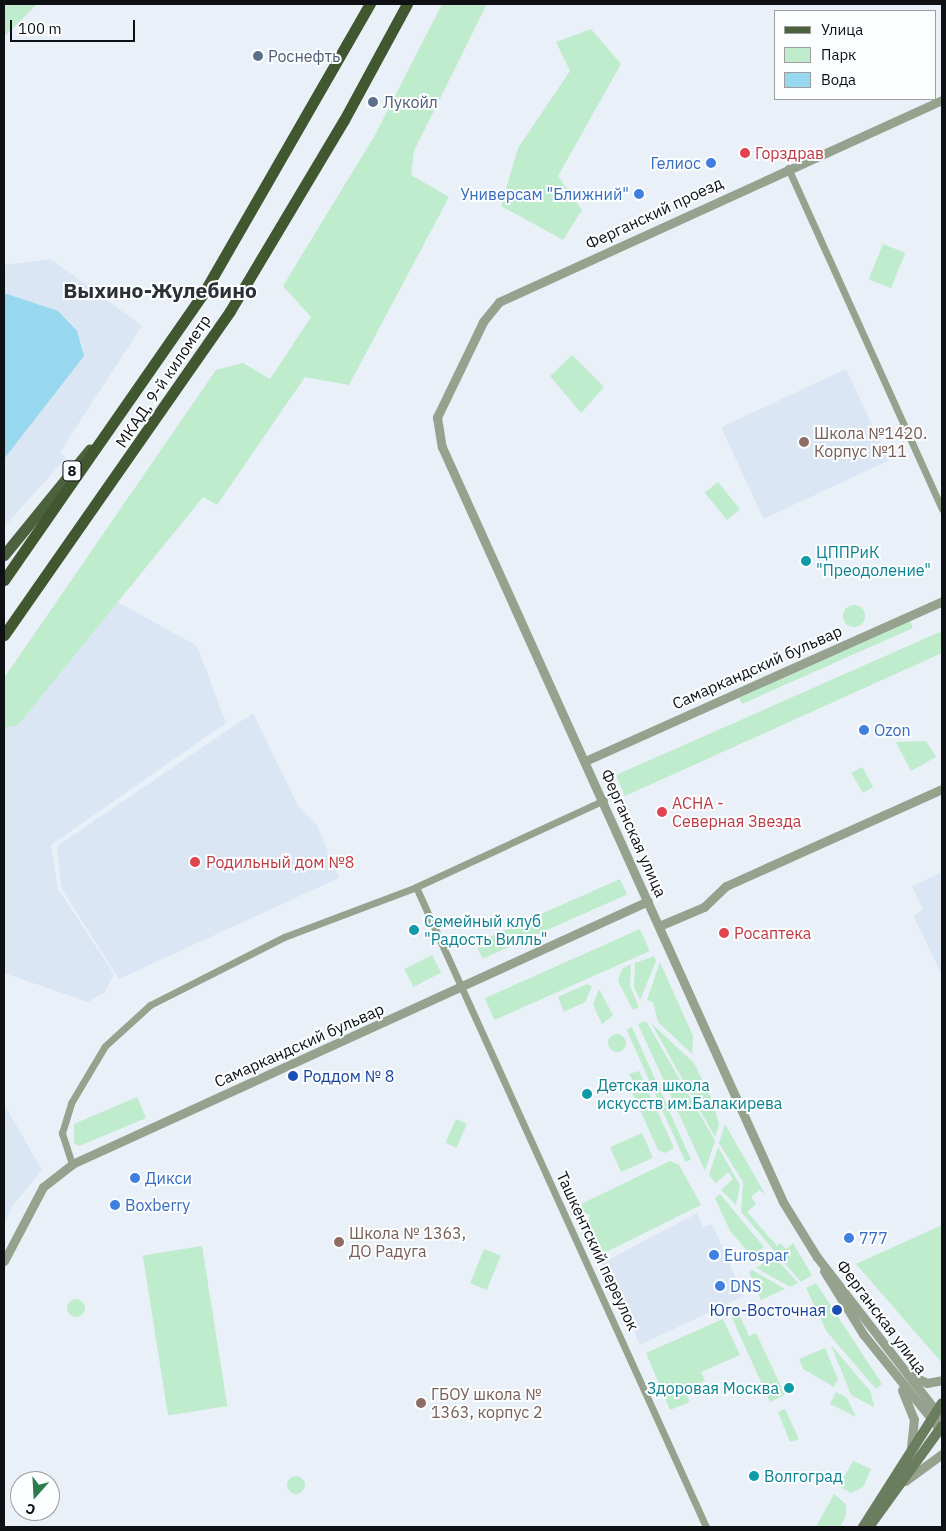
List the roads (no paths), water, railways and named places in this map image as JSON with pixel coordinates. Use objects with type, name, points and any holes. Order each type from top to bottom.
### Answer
[{"type":"highway","name":"МКАД, 9-й километр","points":[[4,580],[140,388],[260,201],[370,4]]},
{"type":"highway","name":"МКАД, 9-й километр","points":[[4,635],[230,312],[344,120],[406,4]]},
{"type":"main road","name":"8","points":[[4,555],[140,388]]},
{"type":"main road","points":[[862,1527],[911,1449],[940,1420]]},
{"type":"main road","points":[[869,1527],[903,1482],[940,1420]]},
{"type":"street","name":"Ферганский проезд","points":[[437,417],[483,322],[499,302],[788,168],[942,100]]},
{"type":"street","points":[[788,168],[942,509]]},
{"type":"street","name":"Ферганская улица","points":[[437,417],[442,447],[584,761],[604,800],[765,1165],[817,1258],[897,1371],[940,1420]]},
{"type":"street","name":"Самаркандский бульвар","points":[[584,761],[942,601]]},
{"type":"street","points":[[659,926],[704,907],[726,886],[942,789]]},
{"type":"street","points":[[72,1164],[62,1133],[65,1118],[95,1062],[130,1020],[169,993],[267,945],[416,887],[604,800]]},
{"type":"street","name":"Ташкентский переулок","points":[[416,887],[706,1527]]},
{"type":"street","name":"Самаркандский бульвар","points":[[4,1261],[43,1187],[72,1164],[462,988],[648,901]]},
{"type":"street","points":[[897,1371],[927,1383],[942,1380]]},
{"type":"street","points":[[897,1371],[914,1414],[911,1449]]},
{"type":"street","points":[[903,1482],[942,1454]]},
{"type":"water","points":[[4,293],[58,311],[77,331],[84,356],[4,459]]},
{"type":"place","name":"Роснефть","points":[[258,56]]},
{"type":"place","name":"Лукойл","points":[[373,102]]},
{"type":"place","name":"Горздрав","points":[[745,153]]},
{"type":"place","name":"Гелиос","points":[[711,163]]},
{"type":"place","name":"Универсам \"Ближний\"","points":[[639,194]]},
{"type":"place","name":"Школа №1420. Корпус №11","points":[[804,442]]},
{"type":"place","name":"ЦППРиК \"Преодоление\"","points":[[806,561]]},
{"type":"place","name":"Ozon","points":[[864,730]]},
{"type":"place","name":"АСНА - Северная Звезда","points":[[662,812]]},
{"type":"place","name":"Родильный дом №8","points":[[195,862]]},
{"type":"place","name":"Семейный клуб \"Радость Вилль\"","points":[[414,930]]},
{"type":"place","name":"Росаптека","points":[[724,933]]},
{"type":"place","name":"Роддом № 8","points":[[293,1076]]},
{"type":"place","name":"Детская школа искусств им.Балакирева","points":[[587,1094]]},
{"type":"place","name":"Дикси","points":[[135,1178]]},
{"type":"place","name":"Boxberry","points":[[115,1205]]},
{"type":"place","name":"777","points":[[849,1238]]},
{"type":"place","name":"Школа № 1363, ДО Радуга","points":[[339,1242]]},
{"type":"place","name":"Eurospar","points":[[714,1255]]},
{"type":"place","name":"DNS","points":[[720,1286]]},
{"type":"place","name":"Юго-Восточная","points":[[837,1310]]},
{"type":"place","name":"Здоровая Москва","points":[[789,1388]]},
{"type":"place","name":"ГБОУ школа № 1363, корпус 2","points":[[421,1403]]},
{"type":"place","name":"Волгоград","points":[[754,1476]]},
{"type":"district","name":"Выхино-Жулебино","points":[[160,290]]}]
